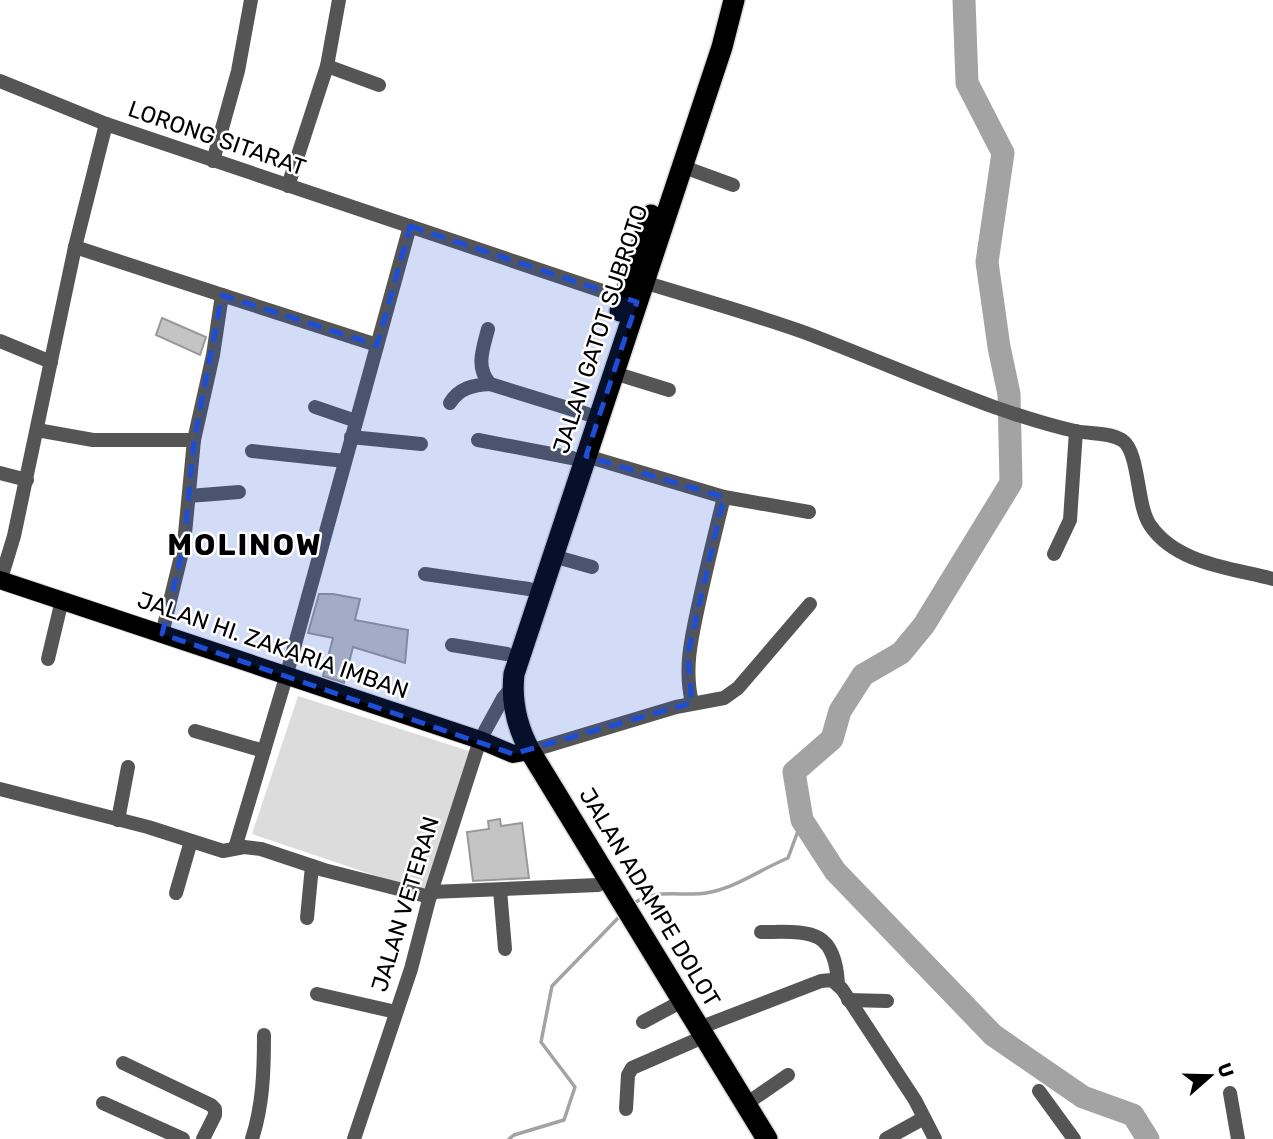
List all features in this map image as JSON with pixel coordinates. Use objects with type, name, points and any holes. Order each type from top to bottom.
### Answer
[{"type":"highway","name":"JALAN GATOT SUBROTO","points":[[528,603],[553,556],[579,457],[587,414],[635,294],[681,166],[717,40],[721,0]]},
{"type":"highway","name":"JALAN GATOT SUBROTO","points":[[508,678],[528,603],[579,457],[614,373],[635,294],[717,40],[734,0]]},
{"type":"highway","name":"JALAN ADAMPE DOLOT","points":[[508,678],[526,752],[598,885],[615,902]]},
{"type":"highway","name":"JALAN ADAMPE DOLOT","points":[[526,752],[673,1006],[697,1035],[754,1139]]},
{"type":"highway","name":"JALAN ADAMPE DOLOT","points":[[626,922],[767,1139]]},
{"type":"main road","name":"JALAN HI. ZAKARIA IMBAN","points":[[0,580],[480,740],[513,754],[526,752]]},
{"type":"street","points":[[213,161],[238,71],[251,0]]},
{"type":"street","points":[[288,186],[327,66],[339,0]]},
{"type":"street","points":[[327,66],[379,85]]},
{"type":"street","points":[[0,81],[106,124]]},
{"type":"street","name":"LORONG SITARAT","points":[[0,580],[14,536],[75,247],[106,124],[410,226],[635,294],[804,333],[994,407],[1076,431],[1122,440],[1129,447],[1137,487],[1149,524],[1174,547],[1191,557],[1273,579]]},
{"type":"street","points":[[681,166],[733,185]]},
{"type":"street","points":[[235,848],[286,677],[410,226]]},
{"type":"street","points":[[75,247],[377,345]]},
{"type":"street","points":[[162,634],[184,544],[194,440],[213,355],[222,295]]},
{"type":"street","points":[[488,329],[480,366],[489,384]]},
{"type":"street","points":[[0,341],[51,362]]},
{"type":"street","points":[[614,373],[669,390]]},
{"type":"street","points":[[450,403],[454,395],[464,388],[489,384],[587,414]]},
{"type":"street","points":[[315,407],[356,421]]},
{"type":"street","points":[[37,430],[93,440],[194,440]]},
{"type":"street","points":[[1054,554],[1070,520],[1076,431]]},
{"type":"street","points":[[351,437],[421,444]]},
{"type":"street","points":[[478,440],[579,457],[724,497],[809,512]]},
{"type":"street","points":[[252,451],[345,461]]},
{"type":"street","points":[[0,474],[27,480]]},
{"type":"street","points":[[189,496],[239,492]]},
{"type":"street","points":[[692,703],[688,680],[688,654],[703,579],[724,497]]},
{"type":"street","points":[[553,556],[592,567]]},
{"type":"street","points":[[425,574],[528,603]]},
{"type":"street","points":[[48,659],[62,600]]},
{"type":"street","points":[[526,752],[692,703],[724,698],[733,692],[810,604]]},
{"type":"street","points":[[452,645],[508,678]]},
{"type":"street","name":"JALAN VETERAN","points":[[355,1139],[411,969],[431,894],[480,740],[508,678]]},
{"type":"street","points":[[195,730],[264,751]]},
{"type":"street","points":[[118,820],[128,767]]},
{"type":"street","points":[[0,789],[223,851],[235,848],[261,849],[313,866],[431,894],[598,885]]},
{"type":"street","points":[[176,893],[191,841]]},
{"type":"street","points":[[307,918],[313,866]]},
{"type":"street","points":[[500,890],[505,949]]},
{"type":"street","points":[[761,932],[805,932],[816,935],[826,943],[833,957],[838,984],[935,1139]]},
{"type":"street","points":[[625,1110],[628,1075],[632,1068],[697,1035],[827,978],[838,984]]},
{"type":"street","points":[[317,994],[396,1012]]},
{"type":"street","points":[[848,1000],[887,1001]]},
{"type":"street","points":[[643,1022],[673,1006]]},
{"type":"street","points":[[252,1139],[259,1118],[263,1087],[264,1035]]},
{"type":"street","points":[[123,1063],[211,1105],[215,1109],[215,1115],[203,1139]]},
{"type":"street","points":[[746,1104],[788,1075]]},
{"type":"street","points":[[1040,1091],[1074,1139]]},
{"type":"street","points":[[1230,1093],[1238,1139]]},
{"type":"street","points":[[103,1103],[183,1139]]},
{"type":"street","points":[[887,1139],[924,1118]]},
{"type":"highlighted area","points":[[410,226],[637,302],[586,456],[724,497],[688,654],[692,703],[513,754],[162,634],[184,544],[194,440],[222,295],[377,345]]},
{"type":"shaded area","points":[[298,696],[469,751],[424,892],[252,834]]},
{"type":"building","points":[[162,318],[206,337],[200,355],[156,335]]},
{"type":"building","points":[[319,594],[360,599],[355,620],[408,630],[405,663],[353,647],[344,683],[323,676],[333,638],[308,633]]},
{"type":"building","points":[[500,819],[501,826],[522,823],[529,878],[473,881],[467,832],[489,829],[488,821]]},
{"type":"waterway","points":[[964,0],[967,83],[1003,153],[987,262],[999,347],[1009,394],[1011,483],[924,625],[901,653],[863,675],[840,711],[832,739],[794,772],[802,820],[835,871],[993,1035],[1083,1097],[1133,1115],[1148,1139]]},
{"type":"waterway","points":[[632,905],[640,899],[658,894],[716,891],[788,858],[802,820]]},
{"type":"waterway","points":[[509,1139],[514,1135],[564,1120],[575,1087],[541,1042],[552,986],[621,915]]},
{"type":"district","name":"MOLINOW","points":[[245,545]]}]
